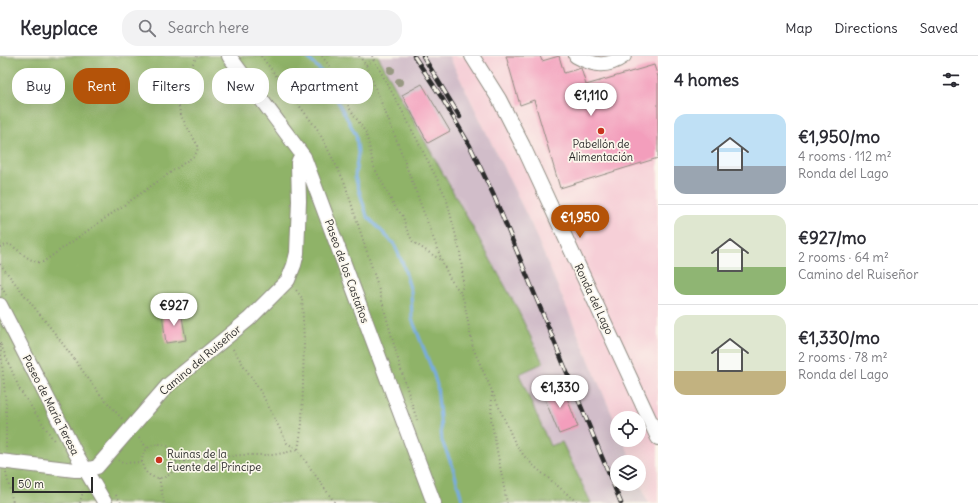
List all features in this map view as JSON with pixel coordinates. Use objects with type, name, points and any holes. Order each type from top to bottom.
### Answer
[{"type":"street","name":"Paseo de los Castaños","points":[[229,56],[304,157],[434,503]]},
{"type":"street","name":"Ronda del Lago","points":[[472,56],[499,99],[523,146],[658,438]]},
{"type":"street","points":[[576,56],[589,62],[603,65],[610,64],[624,56]]},
{"type":"street","name":"Camino del Ruiseñor","points":[[86,470],[97,467],[168,385],[266,303],[288,280],[297,253],[298,163],[304,157]]},
{"type":"street","name":"Paseo de María Teresa","points":[[0,305],[86,470],[106,503]]},
{"type":"street","points":[[3,461],[86,470]]},
{"type":"path","points":[[0,247],[9,244],[31,260],[38,263],[43,262],[194,156],[197,152],[198,146],[181,116],[176,95],[197,56]]},
{"type":"path","points":[[261,56],[318,130],[344,181],[377,283],[399,363],[418,422]]},
{"type":"path","points":[[322,56],[330,67],[346,103],[366,133],[374,167],[395,207],[404,216],[406,228],[413,242],[442,261]]},
{"type":"path","points":[[359,56],[366,65],[395,136],[442,261],[450,279],[460,292],[467,311],[473,348],[514,441],[524,456],[578,503]]},
{"type":"path","points":[[372,56],[402,110],[446,197],[460,252],[463,286],[460,292]]},
{"type":"path","points":[[366,65],[374,60]]},
{"type":"path","points":[[0,264],[57,336],[99,393],[130,428]]},
{"type":"path","points":[[288,280],[302,298],[304,342],[303,394],[302,424],[298,450]]},
{"type":"path","points":[[226,338],[262,394],[287,443],[298,450],[336,503]]},
{"type":"path","points":[[0,343],[20,390],[58,446]]},
{"type":"path","points":[[0,343],[6,404],[3,461],[13,503]]},
{"type":"path","points":[[492,391],[491,419],[507,503]]},
{"type":"path","points":[[162,443],[171,448],[174,452],[176,462],[173,471],[164,477],[159,478],[149,475],[143,467],[142,462],[147,448],[151,445],[162,443]]},
{"type":"path","points":[[176,462],[241,455],[273,455],[298,450]]},
{"type":"path","points":[[110,452],[122,463],[142,462]]},
{"type":"path","points":[[159,478],[164,503]]},
{"type":"path","points":[[80,503],[84,488]]},
{"type":"shaded area","points":[[378,56],[449,56],[531,224],[611,411],[610,447],[626,447],[629,455],[610,455],[610,491],[643,491],[648,503],[591,503],[562,442],[550,447],[519,374],[543,362],[515,304]]},
{"type":"shaded area","points":[[449,56],[658,56],[658,503],[648,503],[643,491],[646,491],[646,455],[629,455],[626,447],[646,447],[646,411],[611,411],[531,224]]},
{"type":"green space","points":[[0,56],[378,56],[515,304],[543,363],[519,374],[550,446],[562,442],[591,503],[0,503]]},
{"type":"building","name":"Pabellón de Alimentación","points":[[506,56],[540,56],[542,61],[559,56],[564,73],[581,68],[586,85],[654,65],[658,77],[658,158],[560,188],[534,100],[520,105]]},
{"type":"building","points":[[422,84],[450,131],[428,143],[402,95]]},
{"type":"building","points":[[181,311],[186,340],[166,343],[162,314]]},
{"type":"building","points":[[562,385],[578,427],[559,434],[542,392]]},
{"type":"waterway","points":[[306,56],[322,72],[356,135],[358,153],[355,177],[367,216],[394,244],[403,264],[411,292],[412,319],[437,385],[442,441],[453,468],[463,503]]},
{"type":"railway","points":[[414,56],[442,98],[470,146],[494,196],[621,503]]},
{"type":"railway","points":[[423,56],[460,117]]},
{"type":"place","name":"Pabellón de Alimentación","points":[[601,131]]},
{"type":"place","name":"Ruinas de la Fuente del Príncipe","points":[[159,460]]}]
